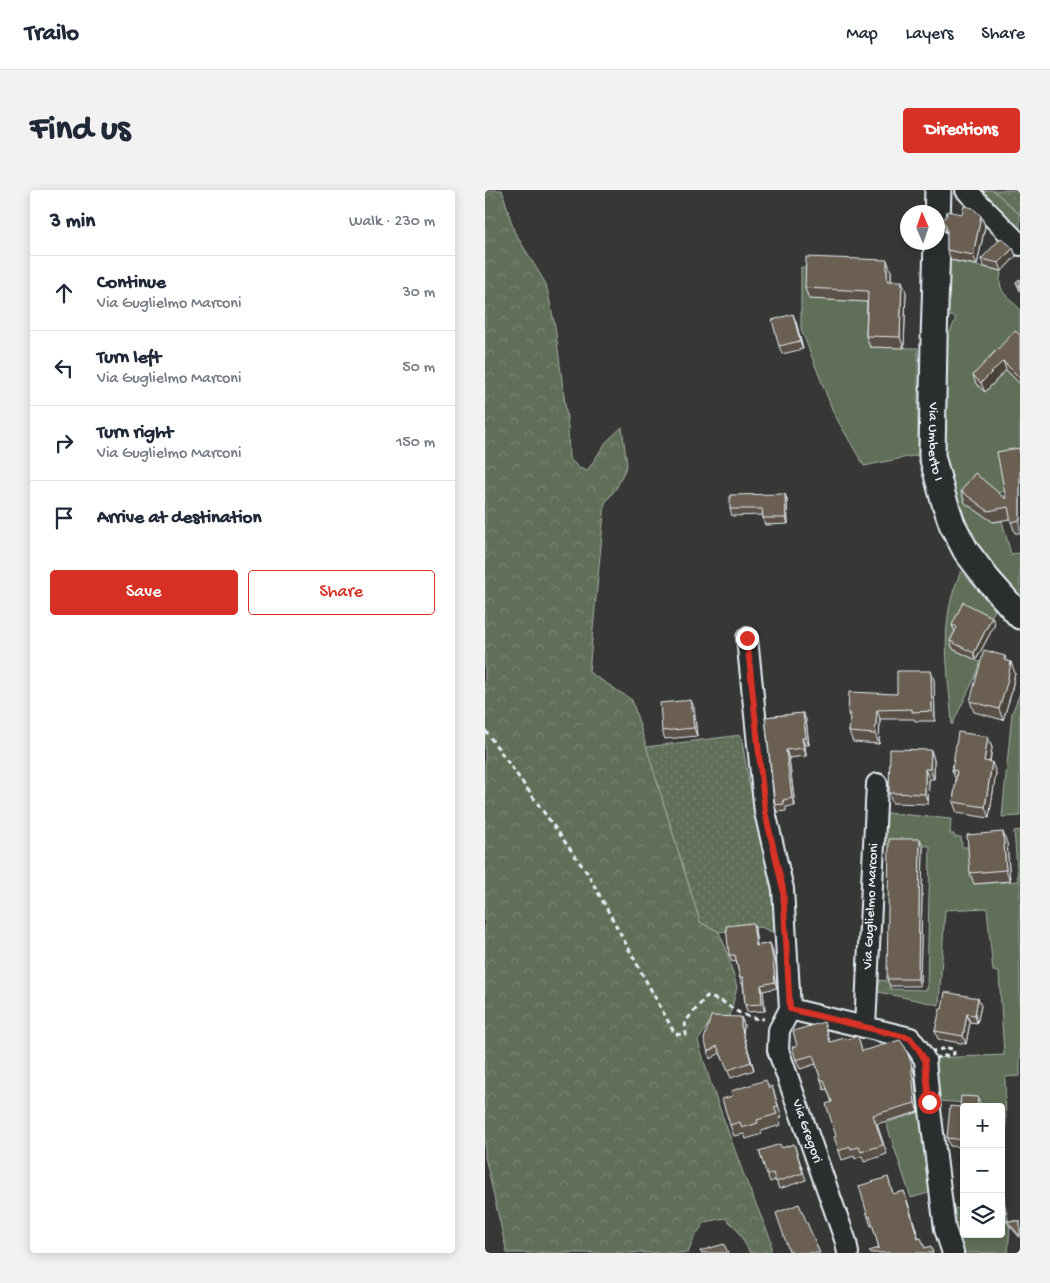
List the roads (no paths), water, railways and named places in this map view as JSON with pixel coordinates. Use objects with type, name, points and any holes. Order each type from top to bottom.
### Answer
[{"type":"main road","points":[[938,190],[938,205]]},
{"type":"main road","name":"Via Umberto I","points":[[937,250],[932,456],[952,524],[966,550],[988,580],[1020,616]]},
{"type":"street","points":[[966,190],[1020,245]]},
{"type":"street","points":[[747,638],[765,812],[783,889],[790,1009],[910,1038],[919,1050],[925,1060],[945,1229],[953,1253]]},
{"type":"street","name":"Via Guglielmo Marconi","points":[[865,1027],[877,784]]},
{"type":"street","name":"Via Gregori","points":[[790,1009],[779,1030],[778,1050],[846,1242],[848,1253]]}]
